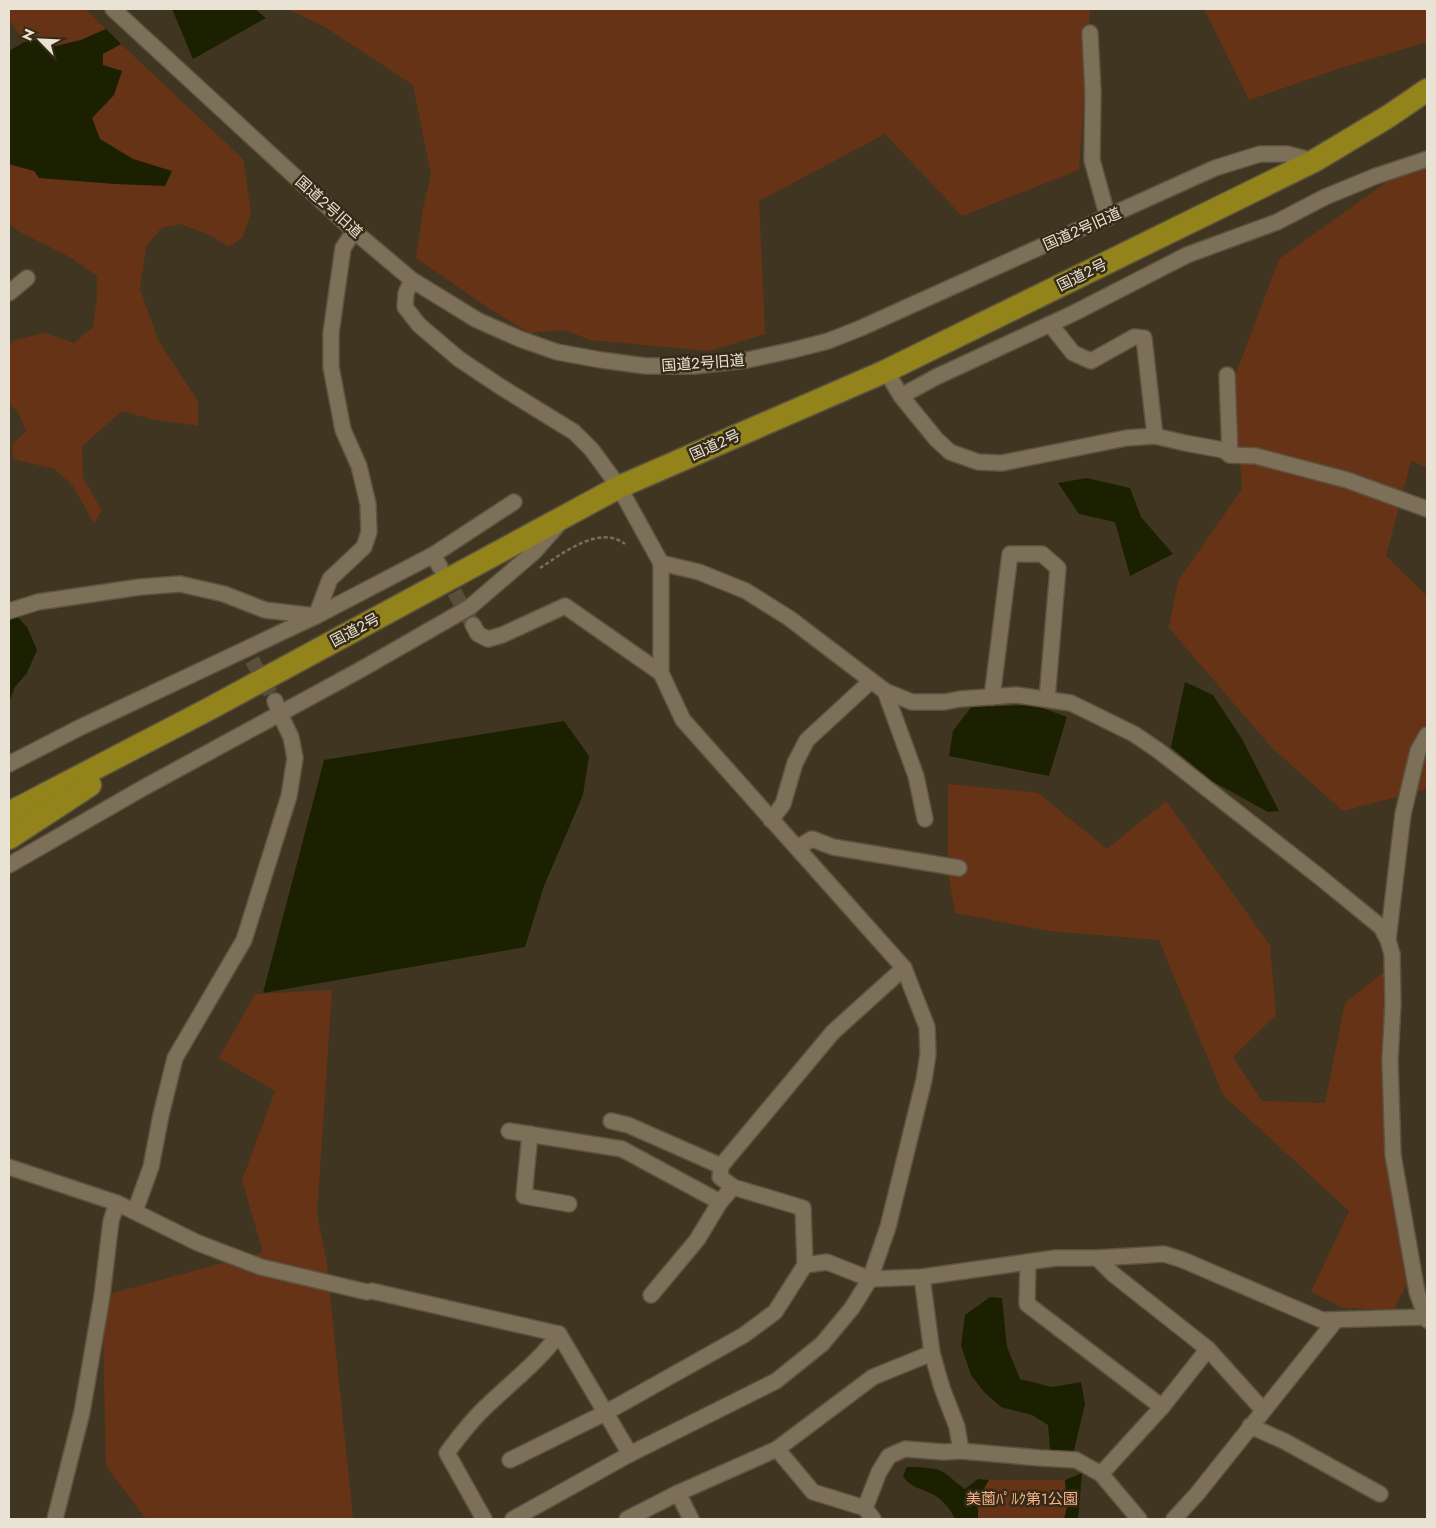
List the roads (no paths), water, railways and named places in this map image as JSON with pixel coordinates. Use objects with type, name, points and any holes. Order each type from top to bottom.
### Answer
[{"type":"highway","name":"国道2号","points":[[9,813],[206,710],[619,487],[886,371],[1314,160],[1389,116],[1427,90]]},
{"type":"highway","points":[[9,838],[206,710]]},
{"type":"highway","points":[[9,800],[44,795]]},
{"type":"street","name":"国道2号旧道","points":[[113,9],[354,231],[412,280],[477,320],[557,352],[646,366],[694,366],[747,360],[828,341],[1108,218],[1215,168],[1260,154],[1287,154],[1314,160]]},
{"type":"street","points":[[1090,33],[1094,92],[1092,160],[1108,218]]},
{"type":"street","points":[[901,396],[1187,255],[1278,222],[1325,197],[1376,176],[1427,159]]},
{"type":"street","points":[[316,616],[330,579],[364,547],[369,532],[368,504],[359,466],[344,430],[332,367],[331,333],[343,248],[354,231]]},
{"type":"street","points":[[9,293],[27,278]]},
{"type":"street","points":[[412,280],[406,293],[405,308],[419,325],[459,360],[574,432],[592,450],[619,487],[661,563],[662,674],[683,720],[904,968],[927,1027],[928,1054],[924,1080],[888,1227],[870,1279],[852,1308],[822,1344],[776,1381],[630,1454],[513,1519]]},
{"type":"street","points":[[1050,324],[1073,353],[1091,361],[1134,337],[1144,338],[1155,436]]},
{"type":"street","points":[[886,371],[901,396],[936,439],[950,452],[978,462],[1002,463],[1126,438],[1155,436],[1185,444],[1223,450],[1230,455],[1256,456],[1347,480],[1427,509]]},
{"type":"street","points":[[1227,375],[1230,455]]},
{"type":"street","points":[[9,764],[81,727],[249,654],[316,616],[437,561],[514,502]]},
{"type":"street","points":[[9,865],[143,788],[277,706],[360,670],[470,606],[534,552],[567,516]]},
{"type":"street","points":[[992,697],[1010,554],[1042,554],[1058,568],[1047,699]]},
{"type":"street","points":[[661,563],[699,572],[746,591],[789,618],[885,691],[912,702],[944,702],[1016,695],[1047,699],[1071,703],[1084,708],[1134,734],[1160,751],[1381,927],[1388,940],[1392,954],[1394,1003],[1390,1061],[1393,1155],[1417,1292],[1426,1319],[1322,1320],[1183,1260],[1164,1254],[1097,1258],[1056,1258],[922,1277],[870,1279],[827,1262],[805,1265]]},
{"type":"street","points":[[9,611],[38,602],[140,587],[180,584],[224,594],[265,610],[316,616]]},
{"type":"street","points":[[472,625],[478,634],[488,640],[565,606],[662,674]]},
{"type":"street","points":[[772,820],[783,804],[795,763],[807,740],[871,681]]},
{"type":"street","points":[[885,691],[916,776],[925,820]]},
{"type":"street","points":[[135,1211],[151,1167],[175,1058],[244,940],[289,796],[295,758],[291,737],[277,706]]},
{"type":"street","points":[[1388,940],[1403,814],[1418,750],[1427,735]]},
{"type":"street","points":[[797,848],[812,839],[833,847],[959,868]]},
{"type":"street","points":[[510,1460],[605,1412],[744,1335],[775,1312],[805,1265],[803,1208],[733,1187],[720,1177],[721,1166],[833,1032],[904,968]]},
{"type":"street","points":[[611,1121],[628,1125],[721,1166]]},
{"type":"street","points":[[509,1131],[622,1149],[720,1202]]},
{"type":"street","points":[[530,1134],[524,1196],[569,1204]]},
{"type":"street","points":[[9,1167],[118,1203],[198,1243],[260,1266],[367,1292],[372,1291],[559,1334],[630,1454]]},
{"type":"street","points":[[651,1295],[697,1240],[720,1202],[733,1187]]},
{"type":"street","points":[[55,1519],[82,1412],[102,1296],[111,1221],[118,1203]]},
{"type":"street","points":[[1097,1258],[1113,1274],[1208,1348],[1263,1410]]},
{"type":"street","points":[[1028,1262],[1027,1304],[1162,1407]]},
{"type":"street","points":[[922,1277],[932,1353],[942,1388],[957,1427],[961,1451]]},
{"type":"street","points":[[1174,1519],[1336,1320]]},
{"type":"street","points":[[484,1519],[447,1453],[464,1429],[489,1403],[530,1368],[550,1347],[559,1334]]},
{"type":"street","points":[[1101,1474],[1162,1407],[1208,1348]]},
{"type":"street","points":[[626,1519],[777,1449],[873,1378],[932,1353]]},
{"type":"street","points":[[1250,1426],[1284,1441],[1380,1494]]},
{"type":"street","points":[[777,1449],[813,1492],[869,1514],[879,1472],[889,1456],[905,1450],[961,1451],[1076,1460],[1101,1474],[1139,1519]]},
{"type":"street","points":[[678,1494],[691,1519]]},
{"type":"tunnel","points":[[443,572],[473,625]]},
{"type":"tunnel","points":[[252,660],[275,701]]},
{"type":"park label","name":"美薗ﾊﾟﾙｸ第1公園","points":[[1022,1499]]}]
